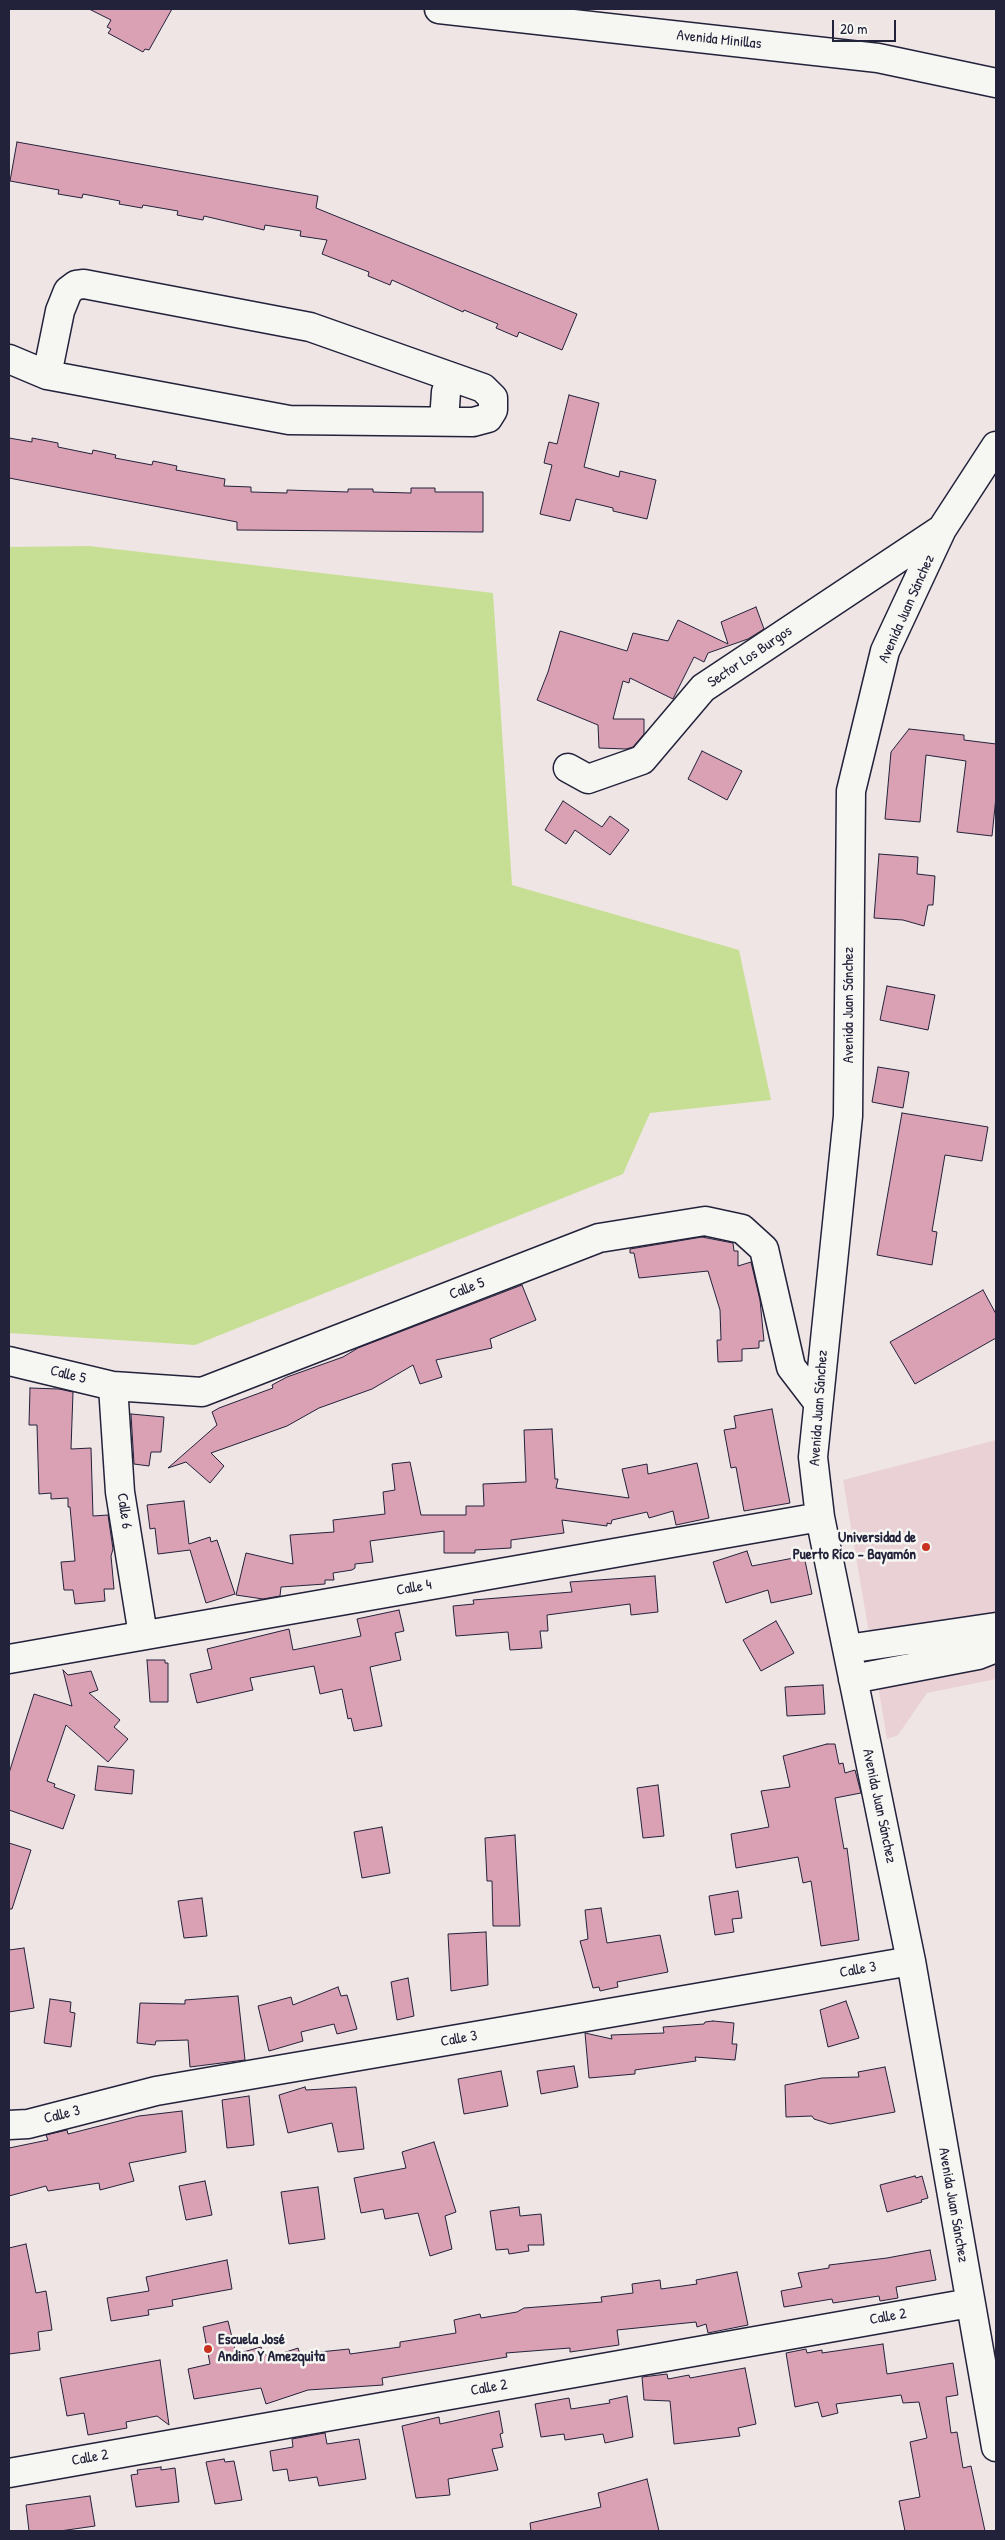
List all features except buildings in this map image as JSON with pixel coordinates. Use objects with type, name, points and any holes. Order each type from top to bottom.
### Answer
[{"type":"street","name":"Avenida Minillas","points":[[439,9],[878,58],[996,84]]},
{"type":"street","points":[[9,358],[47,375],[289,420],[473,422],[488,418],[493,410],[493,398],[483,388],[310,327],[84,284],[76,285],[68,291],[62,304],[47,375]]},
{"type":"street","points":[[444,422],[446,392],[451,378]]},
{"type":"street","name":"Avenida Juan Sánchez","points":[[996,446],[942,529],[885,651],[851,791],[848,1116],[813,1457],[820,1517],[911,1960],[996,2447]]},
{"type":"street","name":"Sector Los Burgos","points":[[568,768],[588,778],[642,760],[703,688],[942,529]]},
{"type":"street","name":"Calle 5","points":[[9,1362],[113,1386],[202,1392],[599,1238],[705,1221],[742,1229],[764,1249],[791,1367],[818,1401]]},
{"type":"street","name":"Calle 6","points":[[113,1386],[120,1492],[143,1635]]},
{"type":"street","name":"Calle 4","points":[[9,1660],[820,1517]]},
{"type":"street","points":[[847,1649],[996,1627]]},
{"type":"street","points":[[853,1679],[978,1655],[996,1648]]},
{"type":"street","name":"Calle 3","points":[[9,2126],[28,2124],[156,2091],[911,1960]]},
{"type":"street","name":"Calle 2","points":[[9,2472],[970,2303]]},
{"type":"shaded area","name":"Universidad de Puerto Rico - Bayamón","points":[[996,1440],[996,1679],[927,1693],[898,1735],[887,1739],[843,1480]]},
{"type":"green space","points":[[89,546],[493,593],[512,885],[739,950],[771,1100],[650,1113],[623,1174],[195,1345],[9,1333],[9,547]]},
{"type":"place","name":"Universidad de Puerto Rico - Bayamón","points":[[926,1547]]},
{"type":"place","name":"Escuela José Andino Y Amezquita","points":[[208,2349]]}]
